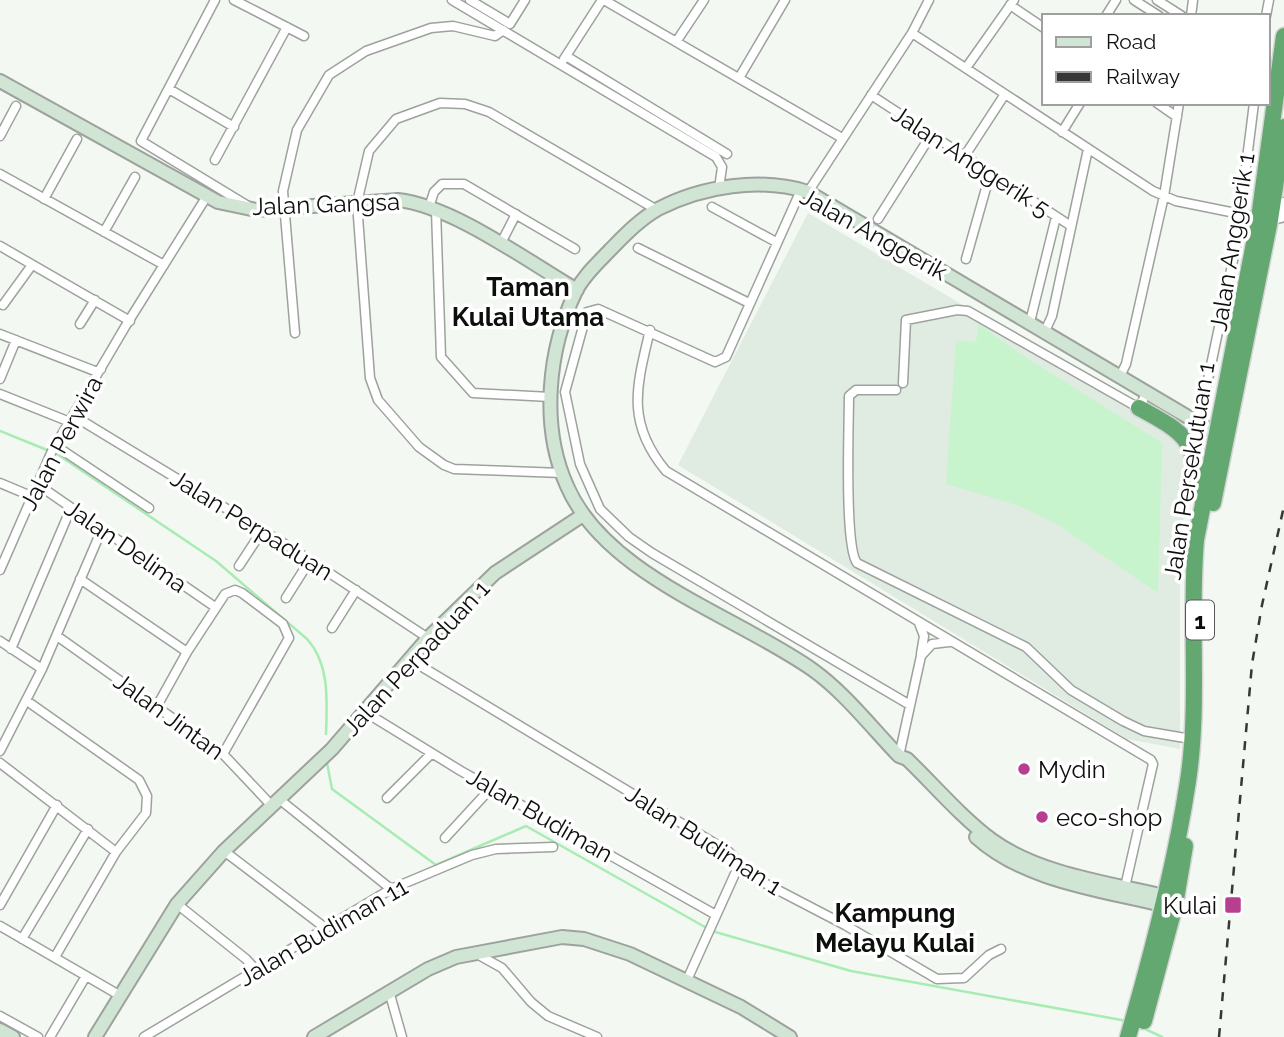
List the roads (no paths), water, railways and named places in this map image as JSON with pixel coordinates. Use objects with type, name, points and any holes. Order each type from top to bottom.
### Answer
[{"type":"highway","name":"Jalan Persekutuan 1","points":[[1132,1036],[1175,905],[1193,801],[1199,740],[1201,595],[1210,516],[1281,130],[1277,65],[1284,36]]},
{"type":"highway","name":"Jalan Persekutuan 1","points":[[1139,1018],[1188,781],[1192,595],[1200,515],[1215,433],[1264,219]]},
{"type":"highway","points":[[1139,408],[1179,431],[1191,446],[1200,515]]},
{"type":"street","points":[[215,0],[141,141],[253,210]]},
{"type":"street","points":[[234,0],[304,36]]},
{"type":"street","points":[[452,0],[506,27],[727,154]]},
{"type":"street","points":[[470,0],[506,27]]},
{"type":"street","points":[[295,333],[283,210],[286,170],[297,130],[329,75],[366,51],[431,28],[453,26],[495,36],[506,27],[525,0]]},
{"type":"street","points":[[563,60],[603,0],[842,138]]},
{"type":"street","points":[[676,42],[704,0]]},
{"type":"street","points":[[739,78],[785,0]]},
{"type":"street","points":[[910,705],[629,537],[595,503],[580,464],[565,392],[583,322],[592,310],[597,309],[650,330],[715,362],[726,357],[776,242],[804,191],[912,33],[929,0]]},
{"type":"street","points":[[1134,0],[1156,14]]},
{"type":"street","points":[[1157,0],[1179,14]]},
{"type":"street","points":[[966,68],[1012,3],[1042,26]]},
{"type":"street","points":[[215,160],[288,27]]},
{"type":"street","points":[[912,33],[1164,196],[1264,219],[1281,218],[1284,202]]},
{"type":"street","points":[[563,60],[716,156],[722,167],[719,189]]},
{"type":"street","name":"Jalan Gangsa","points":[[0,80],[207,196],[253,210],[398,200],[433,208],[577,290]]},
{"type":"street","points":[[169,89],[234,127]]},
{"type":"street","points":[[964,157],[1005,94]]},
{"type":"street","name":"Jalan Anggerik 5","points":[[871,95],[1071,226]]},
{"type":"street","points":[[562,473],[454,469],[424,452],[378,400],[370,377],[357,203],[369,151],[386,127],[406,114],[453,103],[489,112],[657,210]]},
{"type":"street","points":[[1062,132],[1079,105]]},
{"type":"street","points":[[1160,105],[1177,117]]},
{"type":"street","points":[[1120,376],[1164,196],[1179,105]]},
{"type":"street","name":"Jalan Anggerik 1","points":[[1196,421],[1202,408],[1236,246],[1238,212],[1254,105]]},
{"type":"street","points":[[0,136],[16,106]]},
{"type":"street","points":[[878,219],[931,135]]},
{"type":"street","points":[[44,199],[77,139]]},
{"type":"street","points":[[1045,331],[1052,316],[1088,149]]},
{"type":"street","points":[[0,174],[164,265]]},
{"type":"street","points":[[966,259],[990,174]]},
{"type":"street","points":[[104,232],[135,177]]},
{"type":"street","points":[[550,397],[473,393],[443,362],[438,327],[433,208],[438,187],[452,181],[464,184],[575,249]]},
{"type":"street","name":"Jalan Anggerik","points":[[1163,900],[1059,879],[1008,860],[981,836],[907,758],[900,756],[814,671],[627,561],[601,539],[583,515],[562,473],[552,433],[550,397],[560,339],[577,290],[593,267],[657,210],[719,189],[763,185],[804,191],[1215,433]]},
{"type":"street","name":"Jalan Perwira","points":[[0,570],[52,452],[207,196]]},
{"type":"street","points":[[712,208],[776,242]]},
{"type":"street","points":[[500,245],[516,214]]},
{"type":"street","points":[[1030,322],[1056,217]]},
{"type":"street","points":[[0,246],[130,321]]},
{"type":"street","points":[[638,248],[749,303]]},
{"type":"street","points":[[4,305],[32,265]]},
{"type":"street","points":[[80,324],[95,300]]},
{"type":"street","points":[[903,383],[906,320],[957,310],[987,320],[1139,408],[1147,392]]},
{"type":"street","points":[[650,330],[635,400],[650,448],[666,471],[1153,764],[1125,887]]},
{"type":"street","points":[[0,334],[96,371],[101,369]]},
{"type":"street","points":[[0,379],[16,340]]},
{"type":"street","points":[[896,390],[856,390],[849,396],[850,515],[852,552],[857,563],[1026,648],[1071,690],[1116,717],[1144,731],[1191,739]]},
{"type":"street","name":"Jalan Perpaduan","points":[[0,394],[72,419],[310,560],[428,638]]},
{"type":"street","points":[[52,452],[149,508]]},
{"type":"street","points":[[0,483],[31,496]]},
{"type":"street","name":"Jalan Delima","points":[[37,484],[215,607]]},
{"type":"street","points":[[11,649],[71,508]]},
{"type":"street","name":"Jalan Perpaduan 1","points":[[95,1037],[177,904],[224,851],[328,753],[428,638],[495,573],[583,515]]},
{"type":"street","points":[[0,751],[42,669],[102,530]]},
{"type":"street","points":[[239,566],[262,531]]},
{"type":"street","points":[[286,598],[310,560]]},
{"type":"street","points":[[80,579],[187,652]]},
{"type":"street","points":[[157,706],[215,607],[230,590],[239,591],[283,624],[289,638],[223,754]]},
{"type":"street","points":[[332,628],[356,590]]},
{"type":"street","points":[[900,756],[924,636],[917,620]]},
{"type":"street","name":"Jalan Jintan","points":[[57,636],[223,754],[276,802],[391,889]]},
{"type":"street","points":[[0,641],[42,669]]},
{"type":"street","points":[[921,656],[936,642],[958,645]]},
{"type":"street","name":"Jalan Budiman 1","points":[[409,659],[729,852],[753,877],[845,925],[937,979],[964,978],[989,955],[1001,949]]},
{"type":"street","points":[[27,701],[144,787],[146,813],[116,852],[55,957]]},
{"type":"street","name":"Jalan Budiman","points":[[365,712],[431,754],[716,915]]},
{"type":"street","points":[[387,798],[431,754]]},
{"type":"street","points":[[0,763],[57,804],[116,852]]},
{"type":"street","points":[[444,838],[491,788]]},
{"type":"street","points":[[0,905],[57,804]]},
{"type":"street","points":[[22,939],[88,829]]},
{"type":"street","name":"Jalan Anggerik","points":[[981,836],[1012,852],[1063,870],[1163,900]]},
{"type":"street","name":"Jalan Budiman 11","points":[[144,1037],[391,889],[484,852],[553,847]]},
{"type":"street","points":[[224,851],[324,928]]},
{"type":"street","points":[[687,980],[738,867],[737,861]]},
{"type":"street","points":[[177,904],[256,970]]},
{"type":"street","points":[[0,926],[119,995]]},
{"type":"street","points":[[314,1037],[428,969],[456,957],[562,937],[584,939],[629,954],[741,1007],[789,1037]]},
{"type":"street","points":[[502,968],[502,956],[509,947]]},
{"type":"street","points":[[477,954],[502,968],[531,1002],[548,1016],[597,1037]]},
{"type":"street","points":[[50,1037],[86,976]]},
{"type":"street","points":[[389,991],[402,1037]]},
{"type":"street","points":[[0,1016],[38,1037]]},
{"type":"street","points":[[0,1030],[13,1037]]},
{"type":"waterway","points":[[0,431],[47,450]]},
{"type":"waterway","points":[[57,454],[216,561],[307,639],[320,660],[326,684],[326,734]]},
{"type":"waterway","points":[[327,763],[332,789],[436,865],[526,826],[712,931],[851,971],[1127,1021]]},
{"type":"waterway","points":[[1143,1028],[1162,1037]]},
{"type":"railway","points":[[1219,1037],[1252,664],[1284,506]]},
{"type":"place","name":"Mydin","points":[[1024,769]]},
{"type":"place","name":"eco-shop","points":[[1042,817]]},
{"type":"place","name":"Kulai","points":[[1233,905]]},
{"type":"district","name":"Taman Kulai Utama","points":[[528,302]]},
{"type":"district","name":"Kampung Melayu Kulai","points":[[895,928]]}]
